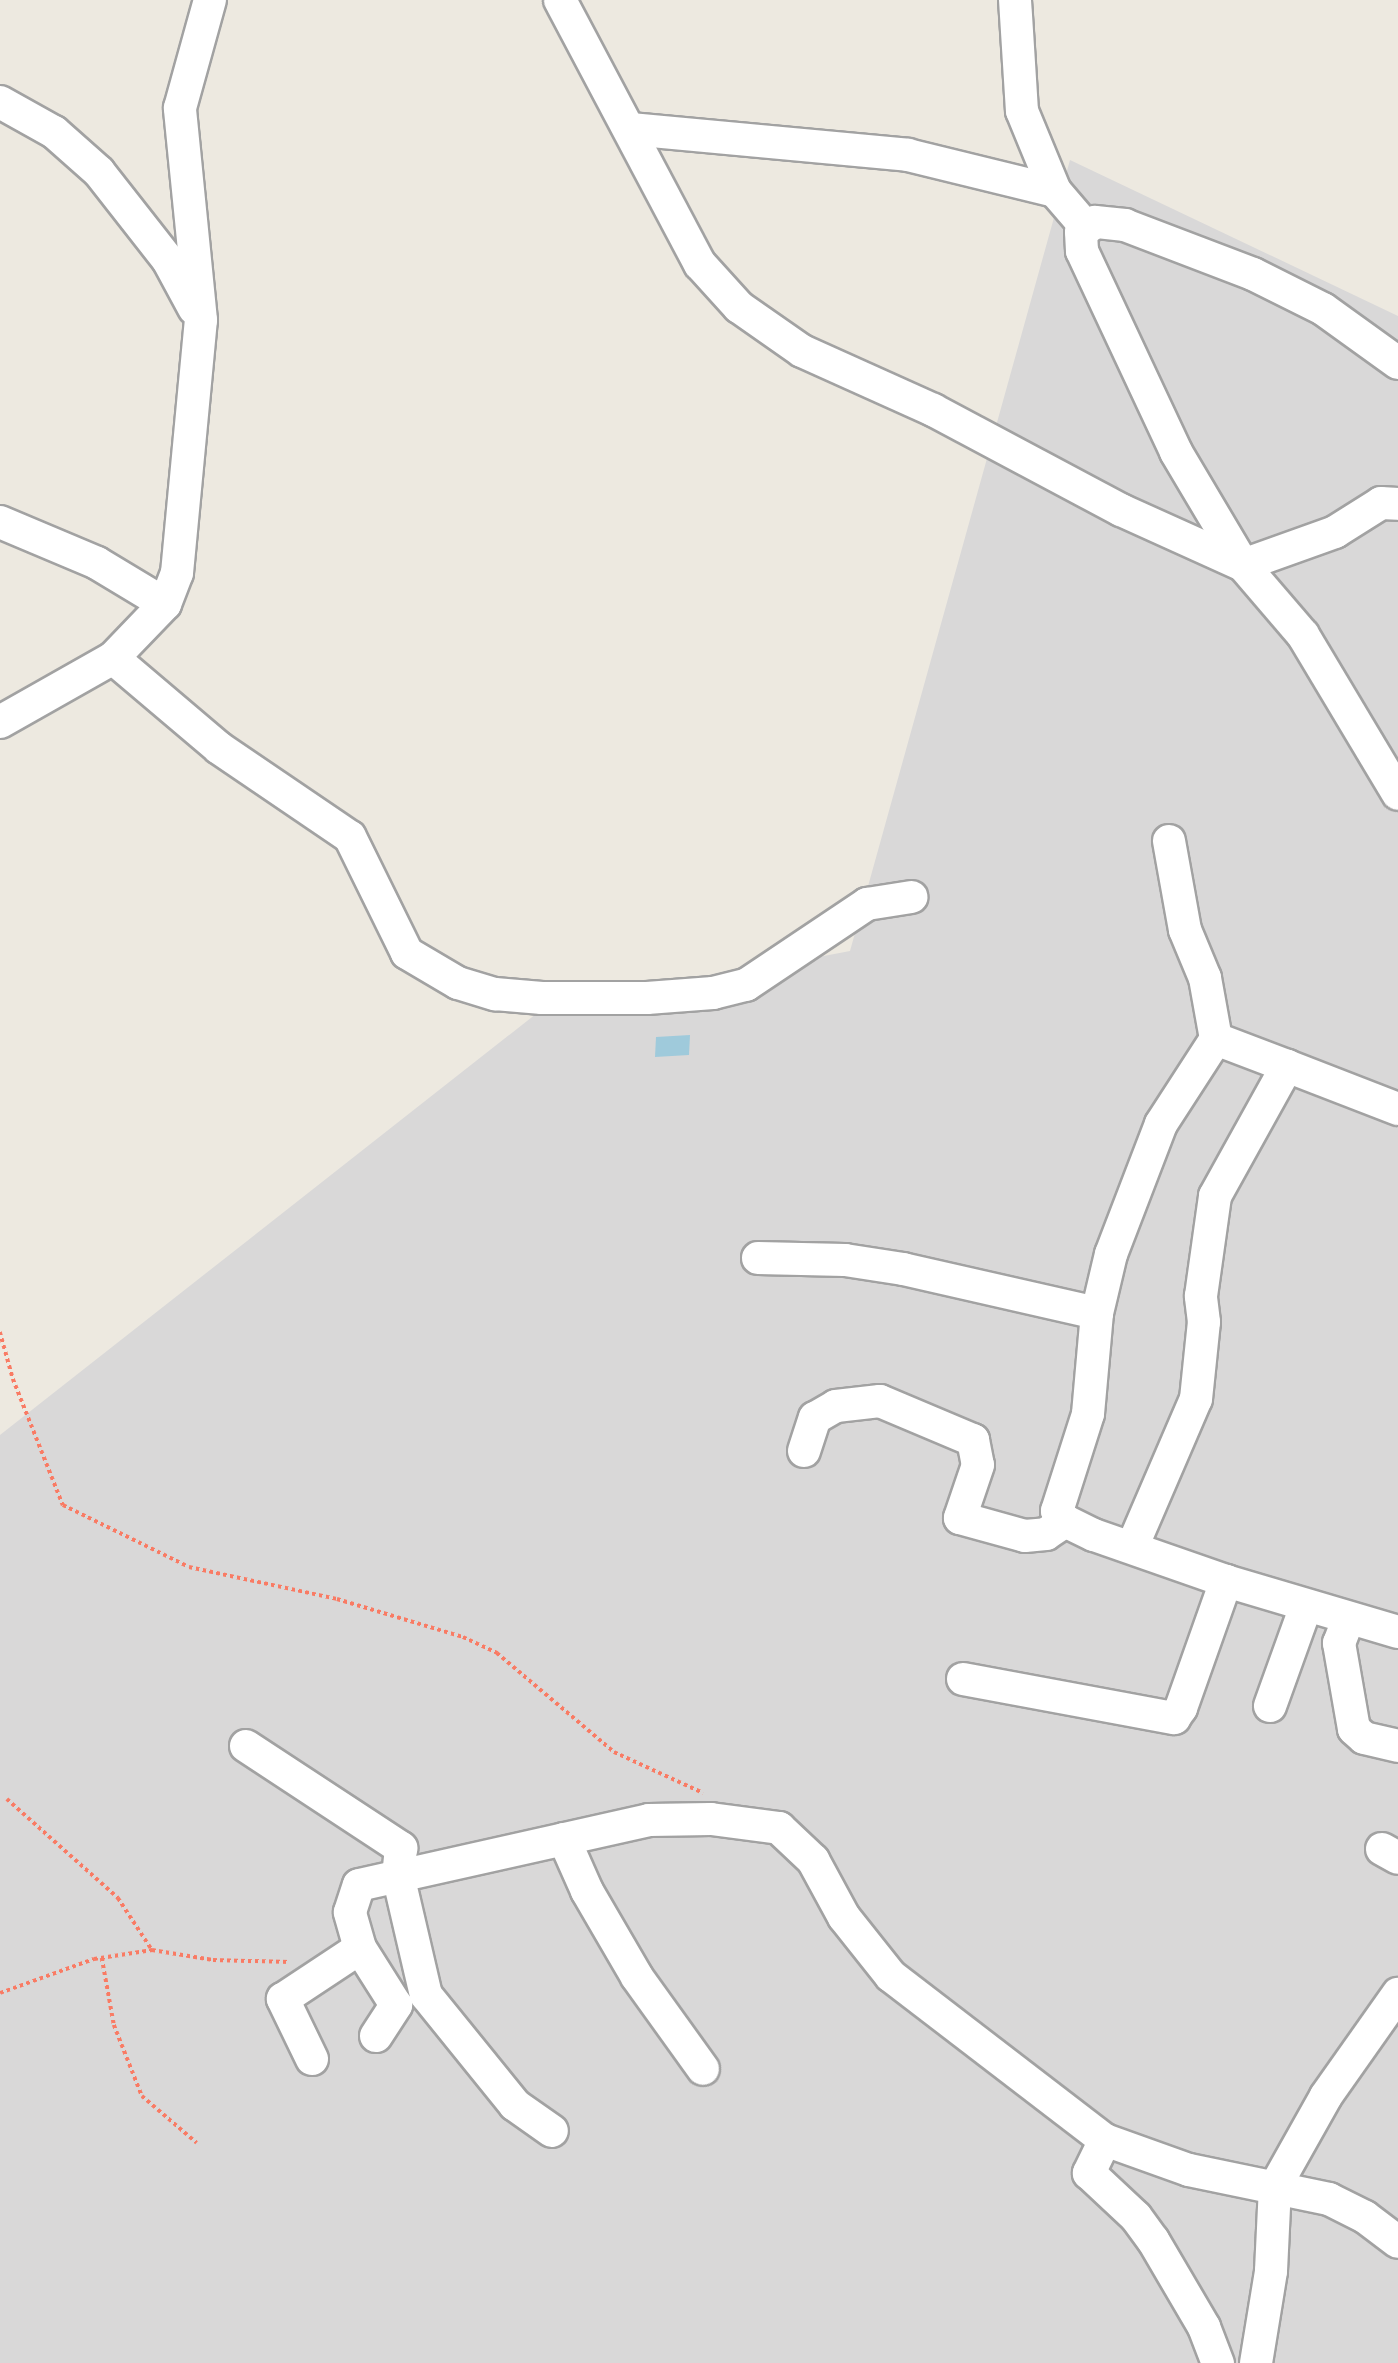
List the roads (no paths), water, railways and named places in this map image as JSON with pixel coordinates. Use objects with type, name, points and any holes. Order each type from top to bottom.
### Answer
[{"type":"street","points":[[2,720],[113,658],[165,604],[177,573],[201,320],[180,108],[210,0]]},
{"type":"street","points":[[560,0],[700,264],[763,327],[848,374],[991,439],[1121,510],[1243,565],[1323,537],[1381,503],[1398,504]]},
{"type":"street","points":[[1016,0],[1022,111],[1055,191],[1085,226]]},
{"type":"street","points":[[0,102],[54,132],[99,172],[168,260],[201,320]]},
{"type":"street","points":[[630,129],[908,155],[1055,191]]},
{"type":"street","points":[[1398,363],[1323,309],[1253,274],[1125,225],[1107,221],[1085,226],[1081,232],[1082,251],[1176,452],[1243,565],[1303,635],[1398,794]]},
{"type":"street","points":[[0,522],[97,563],[165,604]]},
{"type":"street","points":[[113,658],[219,748],[350,837],[407,953],[458,983],[495,994],[542,998],[647,998],[713,993],[746,985],[867,904],[911,897]]},
{"type":"street","points":[[1169,841],[1185,930],[1205,978],[1216,1039],[1161,1124],[1111,1254],[1097,1313],[1088,1414],[1057,1502],[1057,1511],[1065,1521],[1226,1581],[1348,1620],[1398,1632]]},
{"type":"street","points":[[1216,1039],[1398,1109]]},
{"type":"street","points":[[1133,1545],[1196,1399],[1204,1322],[1201,1296],[1215,1196],[1287,1066]]},
{"type":"street","points":[[758,1258],[845,1260],[903,1269],[1097,1313]]},
{"type":"street","points":[[804,1451],[815,1418],[844,1404],[880,1401],[973,1440],[978,1465],[960,1518],[1025,1535],[1046,1534],[1065,1521]]},
{"type":"street","points":[[963,1679],[1174,1718],[1181,1708],[1226,1581]]},
{"type":"street","points":[[1270,1706],[1306,1606]]},
{"type":"street","points":[[1348,1620],[1339,1643],[1354,1729],[1364,1738],[1398,1746]]},
{"type":"street","points":[[246,1746],[401,1848],[398,1875],[426,1995],[514,2105],[552,2131]]},
{"type":"street","points":[[376,2036],[396,2005],[360,1948],[350,1912],[359,1885],[649,1820],[711,1819],[779,1828],[813,1860],[844,1917],[891,1976],[1105,2140],[1189,2170],[1311,2193],[1350,2208],[1398,2242]]},
{"type":"street","points":[[564,1839],[587,1891],[638,1977],[703,2069]]},
{"type":"street","points":[[312,2059],[283,1999],[360,1948]]},
{"type":"street","points":[[1256,2363],[1271,2271],[1275,2187],[1326,2096],[1398,1994]]},
{"type":"street","points":[[1105,2140],[1089,2173],[1136,2217],[1153,2240],[1204,2327],[1218,2363]]},
{"type":"water","points":[[690,1035],[689,1055],[655,1057],[656,1037]]}]
